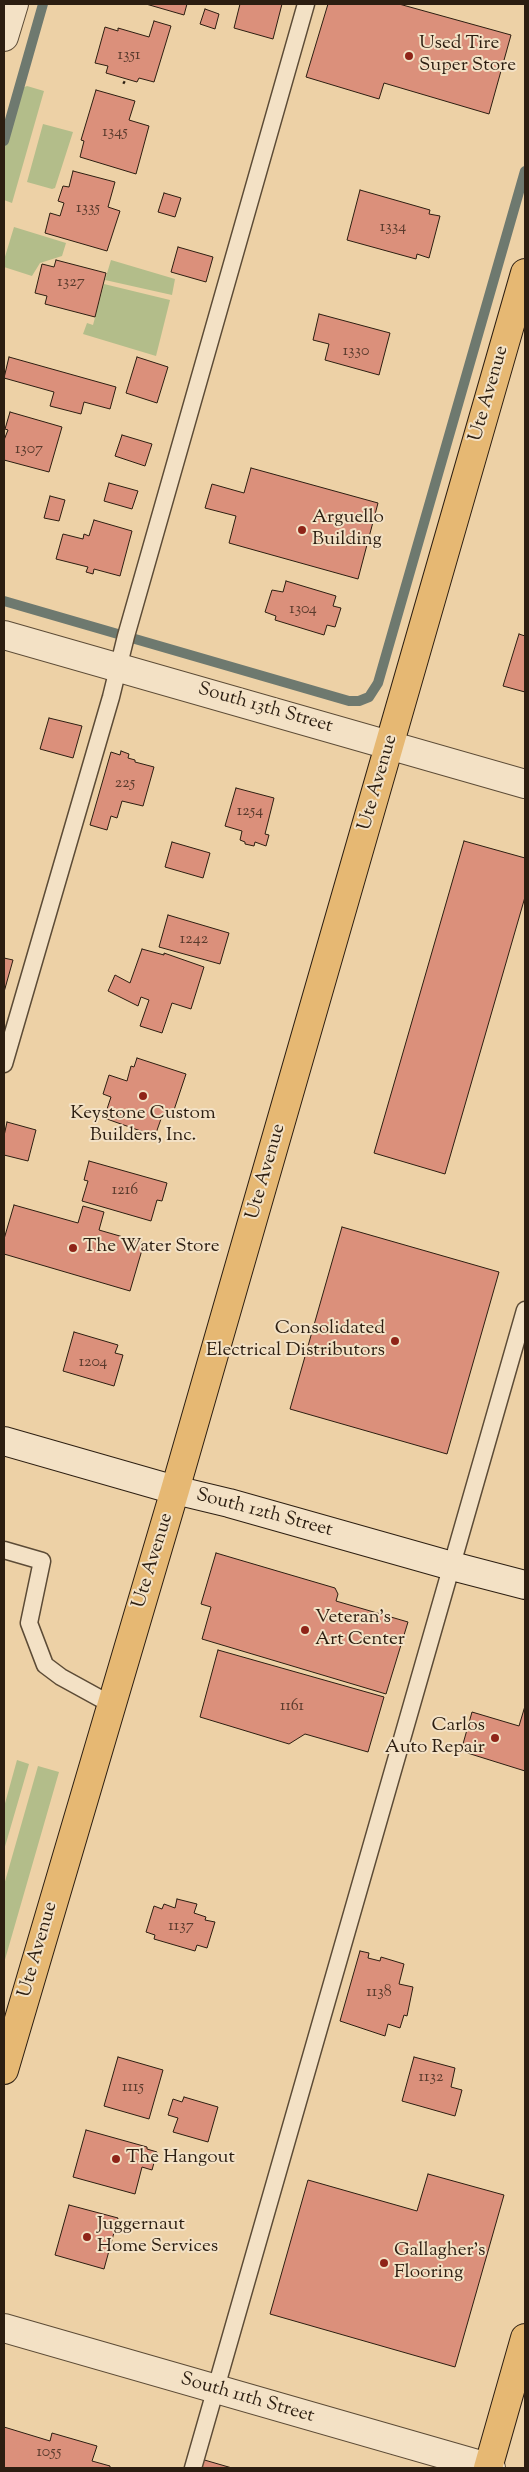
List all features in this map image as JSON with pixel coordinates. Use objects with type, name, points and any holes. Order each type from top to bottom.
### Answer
[{"type":"main road","name":"Ute Avenue","points":[[4,2070],[175,1490],[525,273]]},
{"type":"main road","points":[[489,2468],[525,2338]]},
{"type":"street","points":[[4,37],[14,4]]},
{"type":"street","name":"South 13th Street","points":[[4,634],[525,784]]},
{"type":"street","name":"South 12th Street","points":[[4,1441],[175,1490],[229,1503],[525,1585]]},
{"type":"street","name":"South 11th Street","points":[[4,2328],[489,2468]]},
{"type":"lane","points":[[4,1064],[306,4]]},
{"type":"lane","points":[[193,2468],[525,1310]]},
{"type":"lane","points":[[4,1550],[42,1561],[29,1623],[45,1666],[112,1705]]},
{"type":"green space","points":[[27,86],[44,91],[12,203],[4,200],[4,149],[22,88]]},
{"type":"green space","points":[[43,124],[73,132],[55,188],[52,189],[27,182]]},
{"type":"green space","points":[[14,227],[66,243],[62,256],[40,263],[32,276],[4,267],[4,260]]},
{"type":"green space","points":[[111,260],[175,279],[172,295],[105,280]]},
{"type":"green space","points":[[104,284],[170,300],[156,356],[83,334],[87,323],[93,325]]},
{"type":"green space","points":[[17,1760],[29,1764],[4,1850],[4,1807]]},
{"type":"green space","points":[[38,1766],[59,1772],[4,1963],[4,1885]]},
{"type":"building","points":[[146,4],[187,4],[184,15]]},
{"type":"building","points":[[240,4],[282,4],[273,39],[234,28]]},
{"type":"building","name":"Used Tire Super Store","points":[[328,4],[399,4],[511,35],[489,114],[384,83],[379,99],[306,77]]},
{"type":"building","points":[[205,9],[219,14],[215,29],[200,24]]},
{"type":"building","points":[[154,21],[171,26],[154,82],[139,78],[137,82],[106,73],[108,66],[95,63],[105,27],[118,31],[118,28],[149,37]]},
{"type":"building","points":[[96,90],[135,101],[129,120],[149,126],[136,174],[80,157],[84,141],[81,140]]},
{"type":"building","points":[[73,171],[115,182],[108,207],[120,211],[107,251],[45,233],[50,213],[60,216],[64,203],[58,201],[63,186],[69,187]]},
{"type":"building","points":[[360,190],[430,210],[429,214],[440,216],[429,258],[417,254],[416,259],[347,240]]},
{"type":"building","points":[[164,193],[181,198],[175,217],[158,212]]},
{"type":"building","points":[[178,247],[213,257],[206,282],[171,272]]},
{"type":"building","points":[[56,260],[106,273],[95,317],[45,304],[47,296],[35,293],[42,264],[54,267]]},
{"type":"building","points":[[319,314],[390,333],[379,375],[325,360],[329,344],[313,340]]},
{"type":"building","points":[[9,357],[116,387],[110,409],[84,402],[81,414],[50,406],[54,392],[4,378]]},
{"type":"building","points":[[137,357],[168,367],[157,403],[126,393]]},
{"type":"building","points":[[10,412],[62,427],[49,472],[4,460],[4,440],[8,430],[5,429]]},
{"type":"building","points":[[122,435],[152,444],[145,466],[115,456]]},
{"type":"building","name":"Arguello Building","points":[[251,468],[378,503],[358,579],[229,543],[236,516],[205,508],[212,484],[244,493]]},
{"type":"building","points":[[109,483],[138,491],[132,509],[104,501]]},
{"type":"building","points":[[50,496],[65,500],[59,521],[44,518]]},
{"type":"building","points":[[94,520],[132,531],[120,576],[94,569],[93,574],[86,572],[88,567],[56,559],[63,534],[83,539],[84,534],[89,536]]},
{"type":"building","points":[[286,581],[336,596],[333,606],[341,608],[335,627],[327,625],[324,635],[275,620],[276,616],[265,612],[272,590],[283,592]]},
{"type":"building","points":[[519,634],[525,636],[525,692],[503,686]]},
{"type":"building","points":[[49,718],[82,726],[73,758],[40,749]]},
{"type":"building","points":[[121,751],[129,754],[128,758],[135,760],[135,762],[154,767],[143,806],[122,801],[117,818],[111,816],[107,830],[90,825],[111,752],[120,755]]},
{"type":"building","points":[[236,788],[274,798],[265,834],[269,835],[266,846],[255,842],[254,846],[245,844],[245,842],[240,840],[242,831],[225,826]]},
{"type":"building","points":[[464,841],[525,858],[525,897],[445,1174],[374,1153]]},
{"type":"building","points":[[172,842],[210,853],[203,878],[165,867]]},
{"type":"building","points":[[168,915],[229,933],[220,964],[159,947]]},
{"type":"building","points":[[142,949],[164,955],[164,953],[204,967],[191,1009],[172,1003],[162,1033],[140,1026],[149,1000],[141,997],[138,1006],[108,991],[115,975],[130,983]]},
{"type":"building","points":[[4,958],[13,960],[4,992]]},
{"type":"building","name":"Keystone Custom Builders, Inc.","points":[[137,1058],[186,1074],[171,1119],[162,1116],[155,1136],[104,1118],[111,1097],[103,1094],[109,1075],[127,1081],[131,1066],[134,1067]]},
{"type":"building","points":[[7,1122],[36,1130],[28,1161],[4,1155],[4,1136]]},
{"type":"building","points":[[89,1161],[167,1183],[162,1201],[157,1200],[151,1221],[82,1201],[88,1181],[84,1180]]},
{"type":"building","name":"The Water Store","points":[[14,1205],[78,1223],[83,1206],[104,1212],[99,1230],[144,1243],[130,1291],[4,1254],[4,1239]]},
{"type":"building","name":"Consolidated Electrical Distributors","points":[[342,1227],[499,1272],[447,1454],[290,1409]]},
{"type":"building","points":[[74,1332],[118,1345],[115,1353],[123,1355],[114,1386],[63,1371]]},
{"type":"building","name":"Veteran's Art Center","points":[[216,1553],[335,1588],[338,1594],[336,1601],[408,1622],[386,1694],[202,1639],[211,1607],[201,1604]]},
{"type":"building","points":[[218,1650],[384,1697],[368,1752],[305,1734],[289,1744],[200,1717]]},
{"type":"building","name":"Carlos Auto Repair","points":[[525,1706],[525,1771],[461,1751],[472,1712],[519,1726]]},
{"type":"building","points":[[177,1899],[197,1904],[194,1913],[206,1917],[205,1920],[215,1922],[207,1948],[197,1945],[195,1951],[154,1939],[155,1935],[146,1932],[154,1906],[162,1909],[164,1904],[175,1908]]},
{"type":"building","points":[[360,1951],[369,1953],[368,1958],[380,1961],[381,1957],[404,1964],[399,1984],[413,1987],[407,2016],[404,2015],[400,2028],[388,2024],[385,2036],[340,2021]]},
{"type":"building","points":[[118,2057],[163,2070],[149,2119],[104,2106]]},
{"type":"building","points":[[414,2057],[455,2068],[451,2087],[462,2090],[455,2116],[402,2101]]},
{"type":"building","points":[[184,2097],[218,2107],[208,2142],[173,2132],[178,2118],[168,2115],[173,2099],[182,2102]]},
{"type":"building","name":"The Hangout","points":[[86,2130],[147,2147],[147,2149],[157,2152],[152,2170],[142,2167],[135,2194],[73,2177]]},
{"type":"building","name":"Gallagher's Flooring","points":[[428,2174],[504,2195],[455,2367],[270,2314],[308,2180],[417,2211]]},
{"type":"building","name":"Juggernaut Home Services","points":[[69,2205],[118,2218],[104,2269],[55,2255]]},
{"type":"building","points":[[4,2427],[50,2441],[52,2433],[97,2446],[92,2461],[110,2466],[110,2468],[4,2468]]},
{"type":"building","points":[[201,2459],[232,2468],[198,2468]]},
{"type":"waterway","points":[[4,141],[43,4]]},
{"type":"waterway","points":[[4,601],[349,701],[359,701],[369,697],[378,683],[525,171]]},
{"type":"place","name":"Used Tire Super Store","points":[[409,56]]},
{"type":"place","name":"Arguello Building","points":[[302,530]]},
{"type":"place","name":"Keystone Custom Builders, Inc.","points":[[143,1096]]},
{"type":"place","name":"The Water Store","points":[[73,1248]]},
{"type":"place","name":"Consolidated Electrical Distributors","points":[[395,1341]]},
{"type":"place","name":"Veteran's Art Center","points":[[305,1630]]},
{"type":"place","name":"Carlos Auto Repair","points":[[495,1738]]},
{"type":"place","name":"The Hangout","points":[[116,2159]]},
{"type":"place","name":"Juggernaut Home Services","points":[[87,2237]]},
{"type":"place","name":"Gallagher's Flooring","points":[[384,2263]]}]
